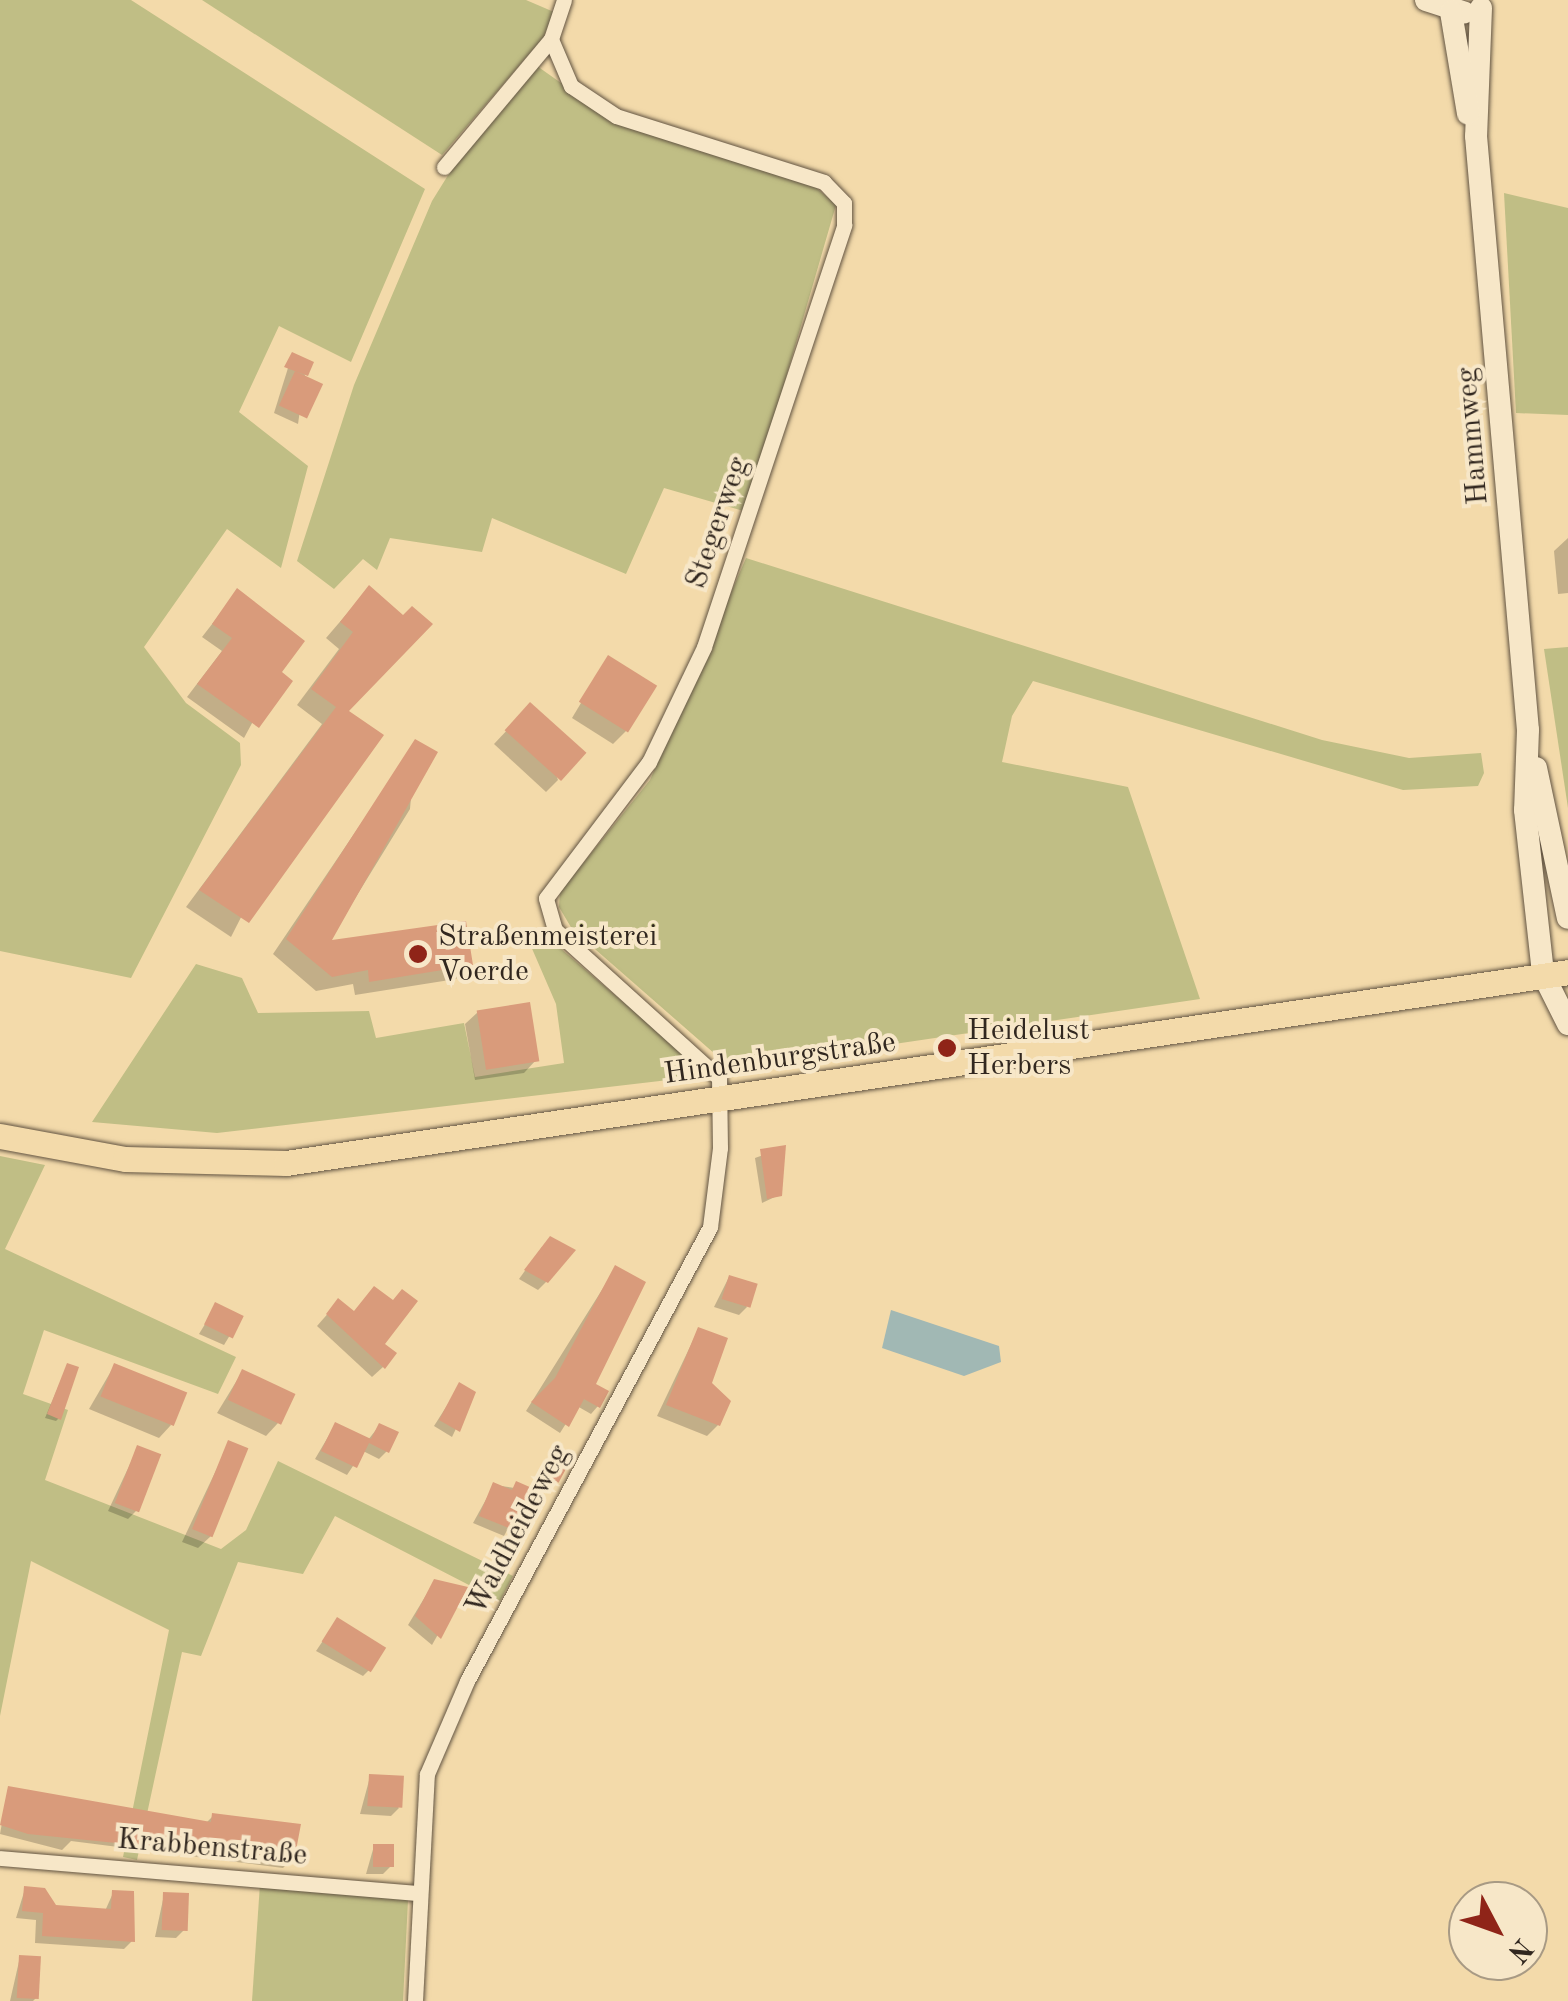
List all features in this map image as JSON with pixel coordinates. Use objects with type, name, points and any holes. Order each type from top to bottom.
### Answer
[{"type":"main road","points":[[1426,0],[1451,12]]},
{"type":"main road","name":"Hammweg","points":[[1476,136],[1487,4],[1451,12],[1476,136],[1528,733],[1525,810],[1561,973],[1568,1024]]},
{"type":"main road","name":"Hammweg","points":[[1528,733],[1568,918]]},
{"type":"main road","name":"Hindenburgstraße","points":[[0,1136],[124,1159],[286,1163],[1561,973]]},
{"type":"street","points":[[444,168],[551,39],[564,0]]},
{"type":"street","name":"Stegerweg","points":[[551,39],[571,86],[616,116],[809,175],[844,203],[704,647],[649,762],[546,898],[555,930],[702,1056],[722,1101]]},
{"type":"street","name":"Waldheideweg","points":[[415,2001],[427,1774],[447,1720],[710,1227],[722,1101]]},
{"type":"street","name":"Krabbenstraße","points":[[0,1858],[420,1893]]},
{"type":"shaded area","points":[[0,0],[131,0],[425,189],[351,362],[279,326],[239,412],[308,466],[281,568],[227,529],[144,647],[186,703],[240,743],[241,765],[131,978],[0,951]]},
{"type":"shaded area","points":[[202,0],[526,0],[554,12],[543,38],[442,155]]},
{"type":"shaded area","points":[[537,66],[612,119],[812,184],[836,205],[747,512],[664,488],[626,574],[492,518],[482,552],[390,538],[377,570],[363,559],[334,589],[297,561],[354,385],[432,201],[473,135]]},
{"type":"shaded area","points":[[1504,193],[1568,208],[1568,415],[1516,413]]},
{"type":"shaded area","points":[[746,558],[1322,740],[1409,758],[1481,753],[1484,773],[1478,786],[1403,790],[1033,681],[1012,716],[1002,762],[1128,787],[1200,999],[731,1068],[572,929],[559,907],[560,892],[650,780]]},
{"type":"shaded area","points":[[1568,647],[1568,808],[1544,649]]},
{"type":"shaded area","points":[[546,936],[693,1062],[694,1077],[217,1133],[92,1122],[196,964],[242,978],[258,1013],[369,1011],[376,1038],[464,1023],[475,1077],[564,1063],[556,1004],[530,944]]},
{"type":"shaded area","points":[[0,1156],[45,1165],[5,1249],[236,1357],[218,1394],[44,1330],[23,1394],[68,1410],[45,1480],[221,1549],[246,1530],[278,1461],[513,1576],[500,1601],[335,1516],[303,1574],[238,1562],[201,1656],[182,1652],[137,1860],[123,1857],[169,1630],[31,1561],[0,1716]]},
{"type":"shaded area","points":[[260,1884],[408,1900],[403,2001],[252,2001]]},
{"type":"water","points":[[891,1310],[999,1346],[1001,1362],[964,1376],[882,1348]]},
{"type":"building","points":[[292,352],[314,362],[308,376],[284,367]]},
{"type":"building","points":[[295,371],[323,384],[307,419],[279,405]]},
{"type":"building","points":[[369,585],[403,615],[412,606],[433,624],[349,711],[384,735],[249,923],[199,890],[336,707],[311,689],[353,632],[340,622]]},
{"type":"building","points":[[237,588],[305,641],[282,672],[293,681],[259,728],[197,684],[232,638],[212,624]]},
{"type":"building","points":[[608,655],[657,686],[628,732],[579,702]]},
{"type":"building","points":[[530,702],[586,753],[561,781],[505,730]]},
{"type":"building","points":[[415,739],[438,752],[332,940],[466,921],[473,965],[369,982],[368,970],[332,977],[286,939]]},
{"type":"building","points":[[530,1002],[539,1061],[486,1070],[477,1010]]},
{"type":"building","points":[[786,1145],[782,1196],[767,1199],[760,1149]]},
{"type":"building","points":[[550,1236],[576,1250],[548,1283],[524,1270]]},
{"type":"building","points":[[615,1265],[646,1282],[596,1384],[609,1391],[600,1408],[584,1399],[569,1427],[531,1402],[555,1378]]},
{"type":"building","points":[[729,1275],[758,1284],[750,1308],[722,1299]]},
{"type":"building","points":[[374,1286],[393,1300],[402,1289],[418,1301],[385,1344],[397,1353],[385,1369],[326,1314],[338,1298],[354,1311]]},
{"type":"building","points":[[215,1302],[244,1316],[233,1338],[204,1324]]},
{"type":"building","points":[[698,1327],[728,1338],[712,1383],[731,1401],[720,1426],[666,1405]]},
{"type":"building","points":[[67,1363],[79,1367],[61,1420],[47,1414]]},
{"type":"building","points":[[114,1363],[187,1393],[174,1426],[101,1396]]},
{"type":"building","points":[[242,1369],[295,1394],[281,1425],[228,1400]]},
{"type":"building","points":[[459,1382],[476,1392],[460,1432],[439,1420]]},
{"type":"building","points":[[335,1422],[371,1439],[379,1423],[399,1432],[389,1453],[369,1443],[357,1468],[321,1451]]},
{"type":"building","points":[[228,1440],[248,1448],[212,1537],[192,1529]]},
{"type":"building","points":[[137,1445],[161,1454],[139,1512],[115,1503]]},
{"type":"building","points":[[552,1459],[567,1467],[559,1483],[544,1475]]},
{"type":"building","points":[[516,1481],[532,1488],[514,1530],[479,1516],[493,1482],[512,1490]]},
{"type":"building","points":[[434,1579],[468,1587],[441,1639],[415,1616]]},
{"type":"building","points":[[337,1617],[386,1648],[371,1672],[322,1642]]},
{"type":"building","points":[[369,1774],[404,1776],[402,1808],[367,1806]]},
{"type":"building","points":[[8,1786],[211,1822],[212,1813],[301,1824],[294,1861],[28,1834],[0,1825]]},
{"type":"building","points":[[373,1844],[394,1844],[394,1867],[373,1867]]},
{"type":"building","points":[[24,1886],[45,1888],[56,1905],[111,1909],[112,1890],[134,1891],[135,1942],[42,1936],[43,1913],[22,1911]]},
{"type":"building","points":[[163,1892],[189,1893],[188,1931],[162,1930]]},
{"type":"building","points":[[19,1955],[41,1956],[39,1999],[17,1998]]},
{"type":"place","name":"Straßenmeisterei Voerde","points":[[418,954]]},
{"type":"place","name":"Heidelust Herbers","points":[[947,1048]]}]
